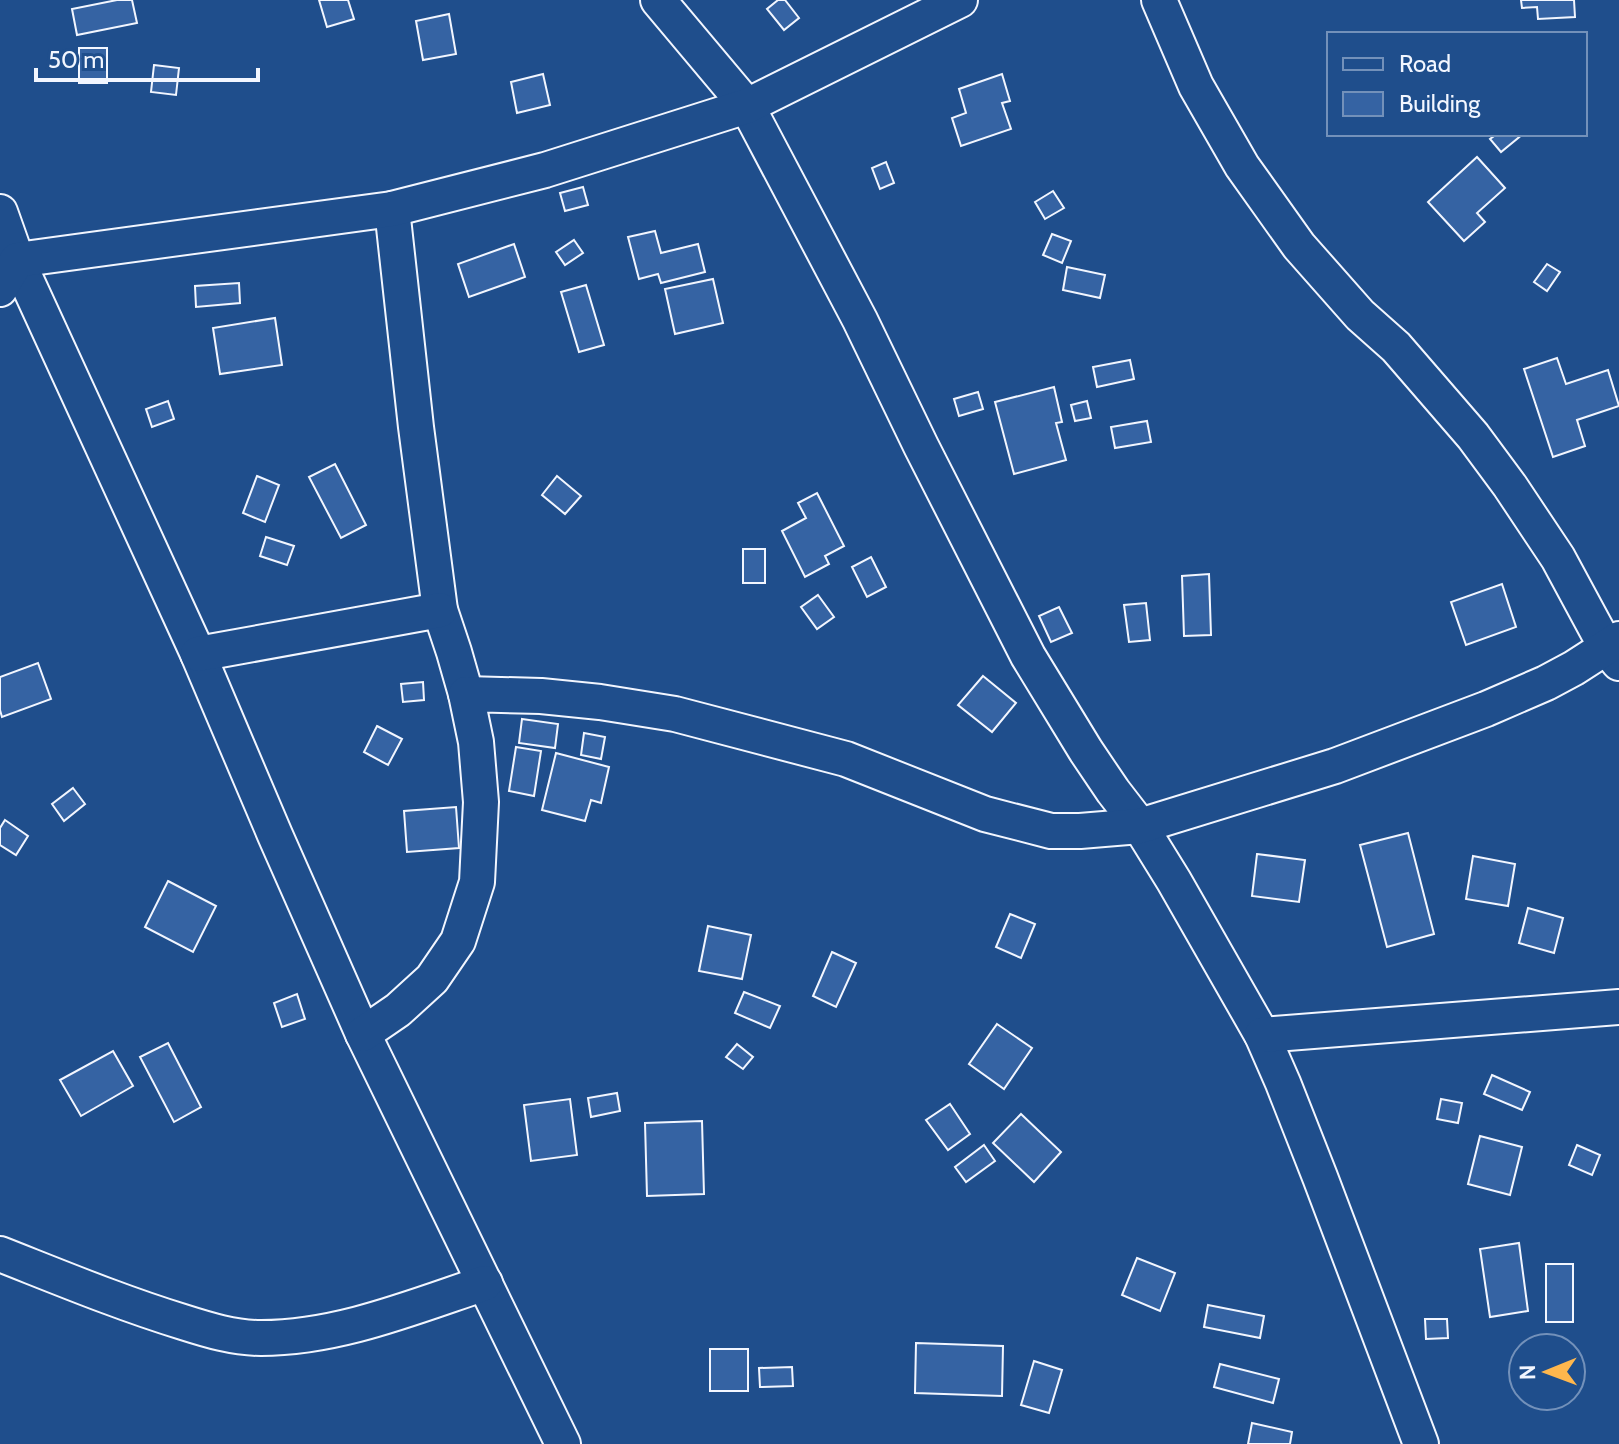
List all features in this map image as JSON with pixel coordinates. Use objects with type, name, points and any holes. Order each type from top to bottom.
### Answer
[{"type":"street","points":[[658,0],[747,106],[860,320],[1028,656],[1086,751],[1140,826],[1262,1035],[1320,1177],[1421,1444]]},
{"type":"street","points":[[17,260],[392,209],[545,170],[747,106],[960,0]]},
{"type":"street","points":[[466,694],[541,696],[675,714],[846,759],[985,814],[1051,831],[1080,831],[1140,826],[1335,766],[1486,709],[1615,650],[1558,558],[1473,436],[1396,347],[1360,315],[1299,246],[1242,166],[1196,86],[1159,0]]},
{"type":"street","points":[[363,1034],[398,1010],[432,979],[458,941],[477,882],[481,802],[476,742],[466,694],[440,610],[392,209]]},
{"type":"street","points":[[0,212],[17,260],[198,654],[363,1034],[563,1444]]},
{"type":"street","points":[[0,289],[17,260]]},
{"type":"street","points":[[198,654],[440,610]]},
{"type":"street","points":[[1262,1035],[1619,1007]]},
{"type":"street","points":[[0,1254],[135,1307],[222,1334],[258,1338],[301,1336],[365,1323],[485,1283]]},
{"type":"building","points":[[132,0],[137,23],[77,35],[72,9]]},
{"type":"building","points":[[319,0],[348,0],[354,19],[327,27]]},
{"type":"building","points":[[778,0],[785,0],[799,18],[784,30],[767,9]]},
{"type":"building","points":[[1521,0],[1574,0],[1575,17],[1538,19],[1537,7],[1522,8]]},
{"type":"building","points":[[449,14],[456,54],[423,60],[416,21]]},
{"type":"building","points":[[79,48],[107,48],[107,83],[79,83]]},
{"type":"building","points":[[154,65],[179,68],[176,95],[151,92]]},
{"type":"building","points":[[543,74],[550,105],[517,113],[511,82]]},
{"type":"building","points":[[1002,74],[1010,101],[1002,103],[1011,129],[961,146],[952,118],[966,113],[959,89]]},
{"type":"building","points":[[1494,136],[1521,136],[1501,152],[1490,139]]},
{"type":"building","points":[[1477,157],[1505,188],[1477,213],[1485,222],[1464,241],[1428,202]]},
{"type":"building","points":[[886,162],[894,183],[880,189],[872,168]]},
{"type":"building","points":[[583,187],[588,205],[565,211],[560,193]]},
{"type":"building","points":[[1053,191],[1064,208],[1045,219],[1035,202]]},
{"type":"building","points":[[655,231],[661,253],[698,244],[705,272],[661,283],[658,274],[639,279],[628,237]]},
{"type":"building","points":[[1052,234],[1071,241],[1062,263],[1043,255]]},
{"type":"building","points":[[574,240],[583,253],[565,265],[556,252]]},
{"type":"building","points":[[514,244],[525,277],[469,297],[458,264]]},
{"type":"building","points":[[1547,264],[1560,272],[1547,291],[1534,282]]},
{"type":"building","points":[[1067,267],[1105,275],[1100,298],[1063,290]]},
{"type":"building","points":[[713,279],[723,323],[675,334],[665,289]]},
{"type":"building","points":[[239,283],[240,303],[196,307],[195,286]]},
{"type":"building","points":[[586,285],[604,345],[579,352],[561,292]]},
{"type":"building","points":[[275,318],[282,365],[220,374],[213,328]]},
{"type":"building","points":[[1557,358],[1566,384],[1608,370],[1619,406],[1577,420],[1585,446],[1553,457],[1524,369]]},
{"type":"building","points":[[1130,360],[1134,379],[1097,387],[1093,367]]},
{"type":"building","points":[[1054,387],[1062,422],[1056,423],[1066,460],[1014,474],[995,402]]},
{"type":"building","points":[[978,392],[983,409],[959,416],[954,399]]},
{"type":"building","points":[[168,401],[174,419],[152,427],[146,409]]},
{"type":"building","points":[[1087,401],[1091,418],[1075,421],[1071,405]]},
{"type":"building","points":[[1147,421],[1151,442],[1115,448],[1111,427]]},
{"type":"building","points":[[335,464],[366,525],[341,538],[309,477]]},
{"type":"building","points":[[257,476],[279,485],[265,522],[243,513]]},
{"type":"building","points":[[557,476],[581,496],[565,514],[542,495]]},
{"type":"building","points":[[817,493],[844,546],[825,556],[829,564],[805,577],[782,531],[806,518],[798,503]]},
{"type":"building","points":[[266,537],[294,546],[287,565],[260,556]]},
{"type":"building","points":[[743,549],[765,549],[765,583],[743,583]]},
{"type":"building","points":[[871,557],[886,587],[867,597],[852,567]]},
{"type":"building","points":[[1209,574],[1211,635],[1184,636],[1182,576]]},
{"type":"building","points":[[1502,584],[1516,627],[1466,645],[1451,602]]},
{"type":"building","points":[[818,595],[834,617],[817,629],[801,607]]},
{"type":"building","points":[[1146,603],[1150,640],[1129,642],[1124,605]]},
{"type":"building","points":[[1059,607],[1072,633],[1051,642],[1039,616]]},
{"type":"building","points":[[38,663],[51,699],[2,717],[0,677]]},
{"type":"building","points":[[983,676],[1016,703],[992,732],[958,705]]},
{"type":"building","points":[[423,682],[424,700],[403,702],[401,684]]},
{"type":"building","points":[[522,719],[558,724],[555,748],[519,743]]},
{"type":"building","points":[[377,726],[402,739],[388,765],[364,752]]},
{"type":"building","points":[[584,733],[605,737],[601,759],[581,755]]},
{"type":"building","points":[[516,747],[541,751],[534,796],[509,791]]},
{"type":"building","points":[[556,753],[609,767],[601,803],[591,800],[585,821],[542,810]]},
{"type":"building","points":[[73,788],[85,804],[64,821],[52,804]]},
{"type":"building","points":[[456,807],[459,848],[407,852],[404,811]]},
{"type":"building","points":[[5,820],[28,836],[16,855],[0,845],[0,828]]},
{"type":"building","points":[[1408,833],[1434,934],[1387,947],[1360,845]]},
{"type":"building","points":[[1257,854],[1305,860],[1299,902],[1252,896]]},
{"type":"building","points":[[1473,856],[1515,864],[1508,906],[1466,899]]},
{"type":"building","points":[[168,881],[216,906],[193,952],[145,927]]},
{"type":"building","points":[[1528,908],[1563,918],[1554,953],[1519,943]]},
{"type":"building","points":[[1010,914],[1035,924],[1021,958],[996,947]]},
{"type":"building","points":[[708,926],[751,935],[742,979],[699,971]]},
{"type":"building","points":[[832,952],[856,963],[836,1007],[813,996]]},
{"type":"building","points":[[744,992],[780,1006],[770,1028],[735,1013]]},
{"type":"building","points":[[297,994],[305,1019],[282,1027],[274,1003]]},
{"type":"building","points":[[997,1024],[1032,1048],[1004,1089],[969,1064]]},
{"type":"building","points":[[168,1043],[201,1107],[174,1122],[140,1057]]},
{"type":"building","points":[[737,1044],[753,1057],[743,1069],[726,1057]]},
{"type":"building","points":[[113,1051],[133,1086],[81,1116],[60,1080]]},
{"type":"building","points":[[1492,1075],[1530,1092],[1522,1110],[1484,1094]]},
{"type":"building","points":[[617,1093],[620,1111],[591,1117],[588,1098]]},
{"type":"building","points":[[570,1099],[577,1155],[531,1161],[524,1105]]},
{"type":"building","points":[[1441,1099],[1462,1103],[1458,1123],[1437,1119]]},
{"type":"building","points":[[950,1104],[970,1134],[948,1150],[926,1120]]},
{"type":"building","points":[[1021,1114],[1061,1152],[1034,1182],[993,1143]]},
{"type":"building","points":[[702,1121],[704,1194],[647,1196],[645,1123]]},
{"type":"building","points":[[1480,1136],[1522,1147],[1510,1195],[1468,1184]]},
{"type":"building","points":[[984,1145],[995,1161],[966,1182],[955,1167]]},
{"type":"building","points":[[1577,1145],[1600,1155],[1592,1175],[1569,1165]]},
{"type":"building","points":[[1519,1243],[1528,1311],[1490,1317],[1480,1249]]},
{"type":"building","points":[[1137,1258],[1175,1273],[1160,1311],[1122,1295]]},
{"type":"building","points":[[1546,1264],[1573,1264],[1573,1322],[1546,1322]]},
{"type":"building","points":[[1208,1305],[1264,1316],[1260,1338],[1204,1327]]},
{"type":"building","points":[[1425,1319],[1447,1319],[1448,1338],[1426,1339]]},
{"type":"building","points":[[916,1343],[1003,1346],[1002,1396],[915,1393]]},
{"type":"building","points":[[710,1349],[748,1349],[748,1391],[710,1391]]},
{"type":"building","points":[[1034,1361],[1062,1370],[1049,1413],[1021,1405]]},
{"type":"building","points":[[1220,1364],[1279,1379],[1273,1403],[1214,1387]]},
{"type":"building","points":[[792,1367],[793,1386],[760,1387],[759,1368]]},
{"type":"building","points":[[1252,1423],[1292,1432],[1290,1444],[1248,1444]]}]
